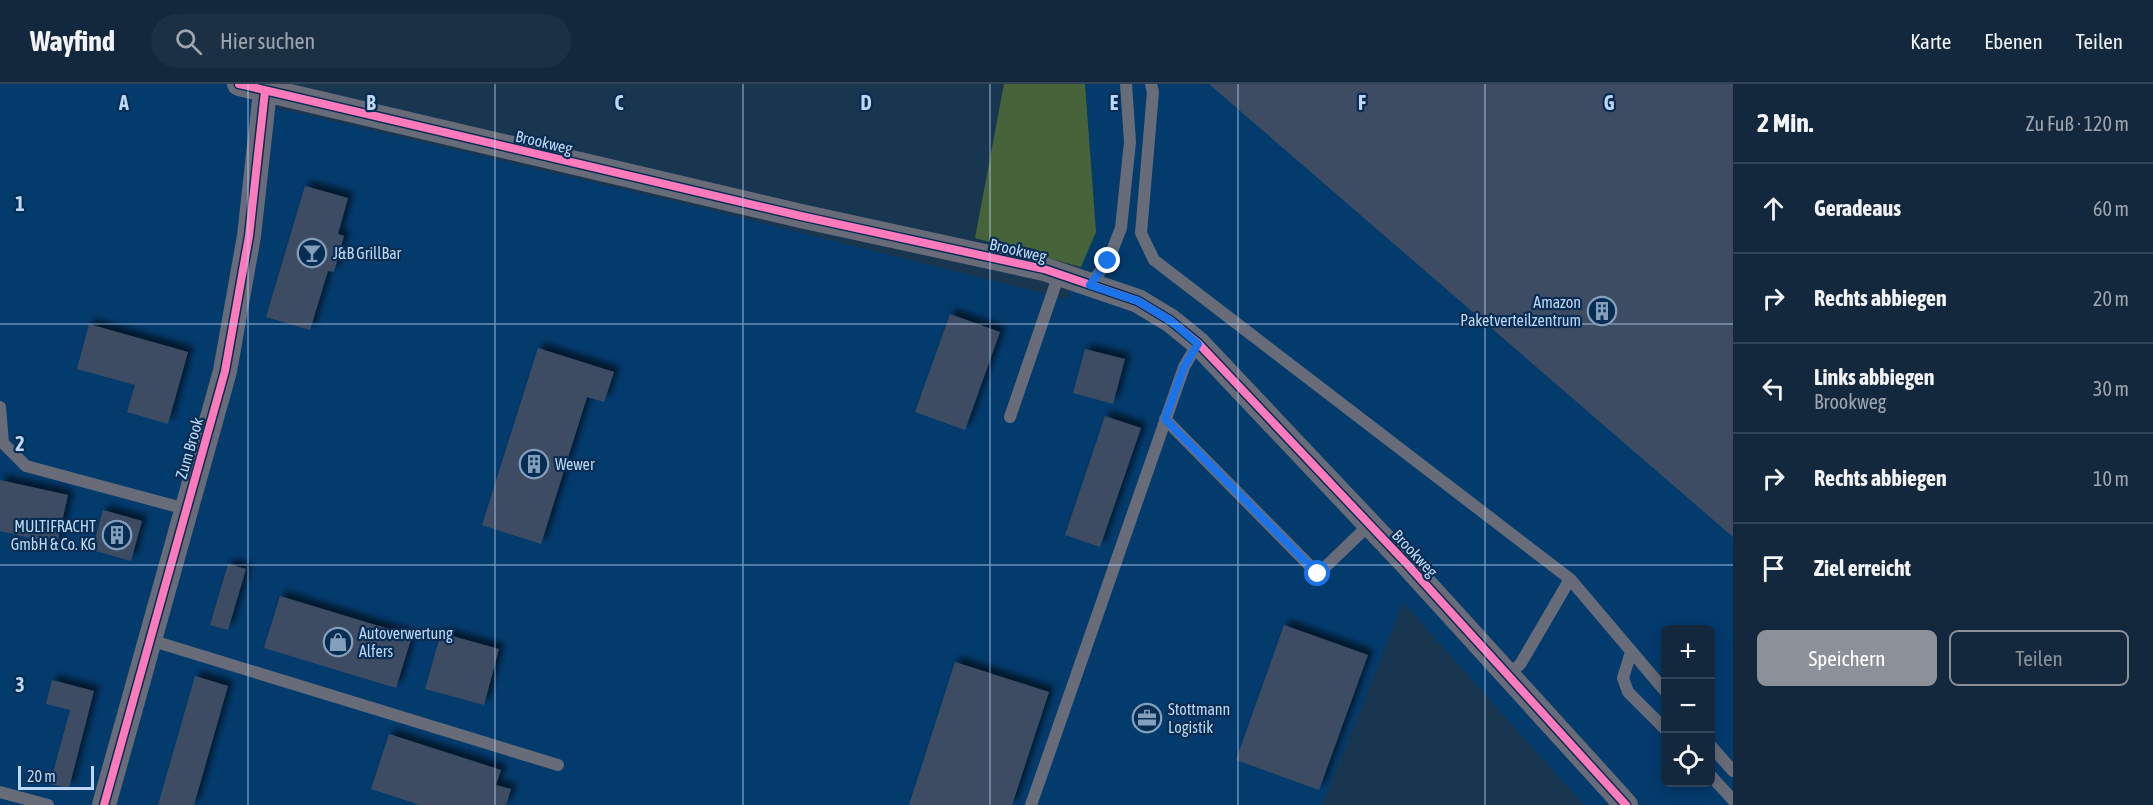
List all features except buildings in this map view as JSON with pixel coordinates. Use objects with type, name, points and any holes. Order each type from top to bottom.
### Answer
[{"type":"street","name":"Brookweg","points":[[239,84],[801,216],[1044,269],[1138,301],[1171,321],[1198,344],[1370,524],[1626,805]]},
{"type":"street","name":"Zum Brook","points":[[104,805],[225,371],[249,236],[265,91]]},
{"type":"lane","points":[[1090,285],[1108,261],[1121,228],[1130,142],[1126,84]]},
{"type":"lane","points":[[1151,84],[1153,92],[1141,233],[1154,260],[1570,579],[1661,687]]},
{"type":"lane","points":[[1010,417],[1059,274]]},
{"type":"lane","points":[[1031,805],[1165,419],[1184,367],[1198,344]]},
{"type":"lane","points":[[0,406],[3,443],[26,466],[186,509]]},
{"type":"lane","points":[[1165,419],[1318,574],[1370,524]]},
{"type":"lane","points":[[1509,676],[1521,663],[1570,579]]},
{"type":"lane","points":[[150,640],[558,765]]},
{"type":"lane","points":[[1632,652],[1623,678],[1628,692],[1661,726]]},
{"type":"lane","points":[[1715,751],[1733,771]]},
{"type":"lane","points":[[1715,780],[1733,800]]},
{"type":"lane","points":[[0,792],[48,805]]},
{"type":"shaded area","points":[[0,84],[258,84],[255,103],[697,207],[1066,299],[1096,232],[1085,84],[1733,84],[1733,805],[1584,805],[1403,602],[1322,805],[0,805]]},
{"type":"green space","points":[[1004,84],[1085,84],[1096,232],[1081,267],[975,238]]},
{"type":"cycle path","points":[[239,84],[801,216],[1044,269],[1138,301],[1171,321],[1198,343],[1406,563],[1626,805]]},
{"type":"cycle path","points":[[104,805],[225,371],[249,236],[265,91]]},
{"type":"place","name":"J&B GrillBar","points":[[312,253]]},
{"type":"place","name":"Amazon Paketverteilzentrum","points":[[1602,311]]},
{"type":"place","name":"Wewer","points":[[534,464]]},
{"type":"place","name":"MULTIFRACHT GmbH & Co. KG","points":[[117,535]]},
{"type":"place","name":"Autoverwertung Alfers","points":[[338,642]]},
{"type":"place","name":"Stottmann Logistik","points":[[1147,718]]},
{"type":"route","points":[[1108,261],[1090,285],[1138,301],[1171,321],[1198,344],[1184,367],[1165,419],[1318,574]]}]
